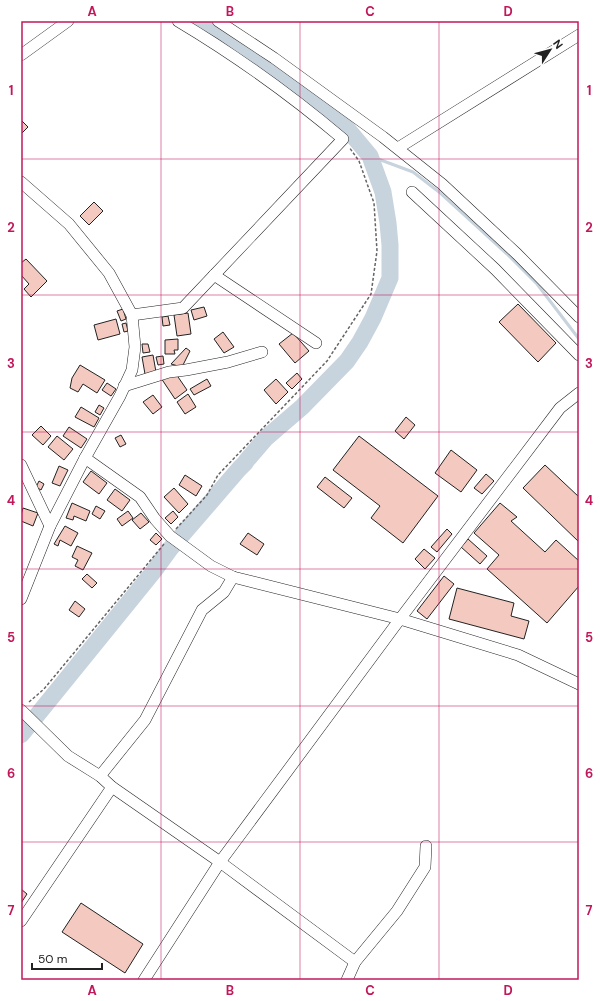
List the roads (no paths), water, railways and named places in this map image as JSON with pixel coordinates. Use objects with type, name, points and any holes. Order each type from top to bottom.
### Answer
[{"type":"street","points":[[21,55],[68,21]]},
{"type":"street","points":[[132,315],[183,308],[343,139],[308,109],[204,37],[178,21]]},
{"type":"street","points":[[218,21],[274,58],[398,148],[442,184],[517,254],[579,317]]},
{"type":"street","points":[[398,148],[579,35]]},
{"type":"street","points":[[21,182],[69,224],[109,273],[132,315],[135,347],[132,370],[50,526],[21,599]]},
{"type":"street","points":[[412,192],[495,268],[579,355]]},
{"type":"street","points":[[214,275],[316,343]]},
{"type":"street","points":[[124,386],[169,372],[228,362],[262,352]]},
{"type":"street","points":[[144,980],[220,862],[400,619],[560,408],[579,393]]},
{"type":"street","points":[[85,458],[140,497],[155,519],[170,536],[211,566],[233,578],[400,619],[518,655],[579,684]]},
{"type":"street","points":[[21,466],[50,526]]},
{"type":"street","points":[[100,776],[145,720],[202,610],[224,592],[233,578]]},
{"type":"street","points":[[24,707],[46,734],[68,756],[100,776],[112,787],[220,862],[355,962]]},
{"type":"street","points":[[21,921],[112,787]]},
{"type":"street","points":[[347,980],[355,962],[397,911],[425,867],[426,846]]},
{"type":"waterway","points":[[21,735],[154,571],[170,549],[266,438],[302,407],[347,361],[360,342],[373,318],[390,278],[390,245],[383,192],[370,156],[334,113],[288,79],[200,21]]},
{"type":"waterway","points":[[370,156],[413,172],[439,192],[508,255],[537,284],[579,339]]}]
